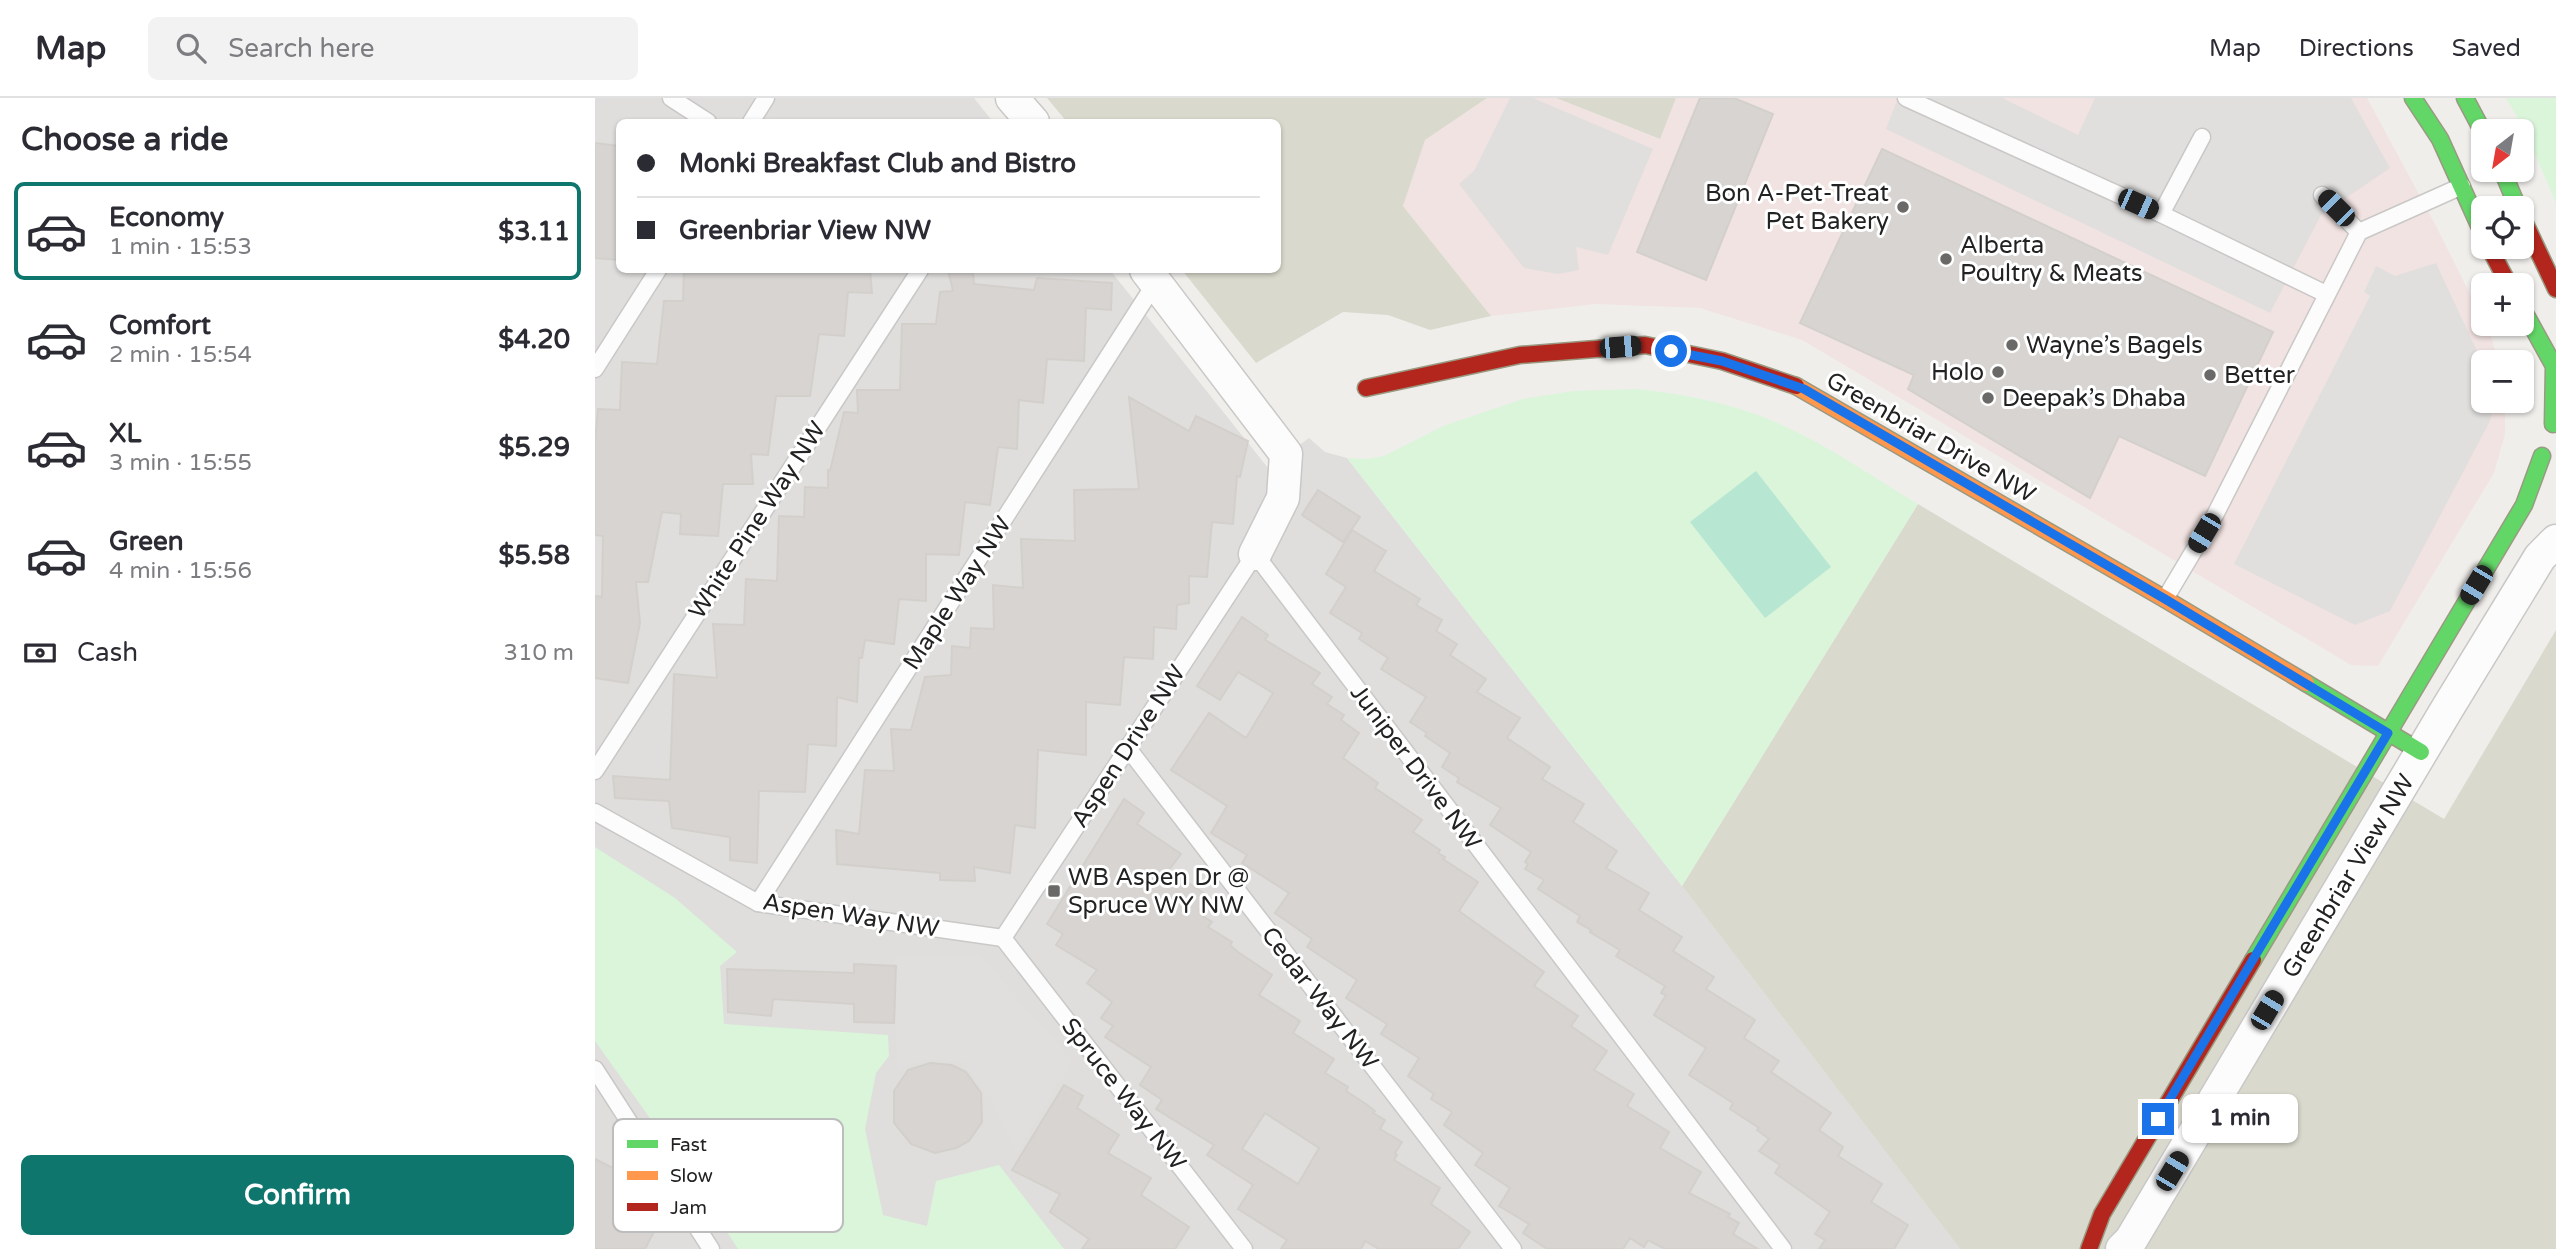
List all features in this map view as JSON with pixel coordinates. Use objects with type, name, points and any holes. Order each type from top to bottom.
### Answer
[{"type":"street","points":[[2413,98],[2440,139],[2471,207]]},
{"type":"street","points":[[2465,98],[2476,119]]},
{"type":"street","points":[[2534,247],[2556,289]]},
{"type":"street","points":[[1151,276],[1286,454],[1283,498],[1255,554]]},
{"type":"street","points":[[2534,330],[2554,366],[2556,391],[2544,477],[2548,487]]},
{"type":"street","name":"Greenbriar Drive NW","points":[[1366,387],[1520,355],[1645,345],[1722,361],[1804,389],[2421,752]]},
{"type":"street","name":"Greenbriar View NW","points":[[2089,1249],[2102,1214],[2524,505],[2548,436]]},
{"type":"street","name":"Greenbriar View NW","points":[[2122,1249],[2131,1240],[2540,557],[2556,541]]},
{"type":"lane","points":[[671,98],[703,119]]},
{"type":"lane","points":[[753,119],[766,98]]},
{"type":"lane","points":[[1906,98],[2161,214],[2326,294]]},
{"type":"lane","points":[[2161,214],[2202,137]]},
{"type":"lane","points":[[2165,599],[2215,515],[2359,232],[2462,186]]},
{"type":"lane","points":[[2322,195],[2359,232]]},
{"type":"lane","points":[[595,369],[657,273]]},
{"type":"lane","name":"White Pine Way NW","points":[[595,771],[917,273]]},
{"type":"lane","name":"Maple Way NW","points":[[758,903],[1151,276]]},
{"type":"lane","name":"Aspen Drive NW","points":[[1003,939],[1255,554]]},
{"type":"lane","name":"Juniper Drive NW","points":[[1255,554],[1783,1249]]},
{"type":"lane","name":"Cedar Way NW","points":[[1127,747],[1513,1249]]},
{"type":"lane","name":"Aspen Way NW","points":[[595,812],[758,903],[1003,939]]},
{"type":"lane","name":"Spruce Way NW","points":[[1003,939],[1244,1249]]},
{"type":"lane","points":[[595,1069],[627,1119]]},
{"type":"lane","points":[[700,1232],[711,1249]]},
{"type":"shaded area","points":[[595,98],[974,98],[991,119],[616,119],[616,273],[1112,273],[1268,468],[1309,438],[1325,452],[1347,458],[1682,886],[1960,1249],[595,1249]]},
{"type":"shaded area","points":[[1047,98],[1487,98],[1425,140],[1403,206],[1491,316],[1430,330],[1388,315],[1343,312],[1256,363],[1184,273],[1281,273],[1281,119],[1064,119]]},
{"type":"shaded area","points":[[1487,98],[1556,98],[1659,139],[1676,98],[2367,98],[2471,296],[2471,336],[2491,336],[2495,350],[2471,350],[2471,413],[2505,413],[2505,434],[2494,473],[2378,666],[2351,665],[1802,340],[1700,308],[1595,304],[1491,316],[1403,206],[1425,140]]},
{"type":"shaded area","points":[[1510,98],[1533,98],[1653,149],[1608,255],[1576,247],[1579,270],[1558,274],[1524,268],[1459,184],[1474,171]]},
{"type":"shaded area","points":[[1556,98],[1676,98],[1660,139]]},
{"type":"shaded area","points":[[1898,98],[2002,98],[2078,135],[2095,98],[2351,98],[2390,168],[2321,215],[2270,313],[1886,129]]},
{"type":"shaded area","points":[[2436,263],[2476,350],[2471,350],[2471,413],[2492,413],[2390,611],[2355,625],[2234,564],[2370,296],[2364,292],[2376,266],[2395,276]]},
{"type":"shaded area","points":[[1918,504],[2444,819],[2556,630],[2556,1249],[1960,1249],[1682,886]]},
{"type":"shaded area","points":[[895,956],[980,956],[1072,1060],[1017,1153],[991,1101],[964,1063],[930,1059],[897,1069]]},
{"type":"green space","points":[[2506,98],[2556,98],[2556,203],[2534,152],[2534,119],[2518,119]]},
{"type":"green space","points":[[1637,389],[1701,399],[1763,417],[1823,446],[1918,504],[1682,886],[1347,458],[1384,456],[1443,426],[1523,399],[1573,391]]},
{"type":"green space","points":[[1756,471],[1831,567],[1765,618],[1690,522]]},
{"type":"green space","points":[[595,847],[675,898],[737,952],[720,966],[724,1024],[888,1035],[889,1056],[876,1073],[865,1129],[883,1215],[927,1226],[936,1181],[999,1165],[1064,1249],[738,1249],[727,1232],[843,1232],[843,1119],[650,1119],[595,1041]]},
{"type":"building","points":[[1700,98],[1734,98],[1773,114],[1706,280],[1637,252]]},
{"type":"building","points":[[595,143],[616,146],[616,260],[595,258]]},
{"type":"building","points":[[1882,149],[2273,332],[2205,476],[2119,436],[2090,498],[1908,389],[1914,375],[1800,323]]},
{"type":"building","points":[[684,273],[870,273],[872,293],[848,292],[844,336],[819,334],[810,396],[776,396],[768,455],[751,454],[753,484],[723,484],[718,536],[680,534],[681,514],[662,512],[648,582],[636,582],[640,623],[628,683],[595,678],[595,596],[602,597],[603,536],[595,535],[595,442],[598,409],[620,410],[622,362],[657,364],[664,301],[683,301]]},
{"type":"building","points":[[949,273],[973,273],[974,284],[1034,290],[1037,278],[1112,283],[1111,310],[1086,308],[1084,361],[1047,359],[1043,403],[1019,400],[1017,449],[998,447],[990,505],[965,502],[959,555],[926,554],[926,601],[899,599],[894,644],[865,640],[862,658],[859,658],[857,702],[837,697],[836,746],[808,744],[805,792],[759,791],[757,863],[730,860],[730,837],[672,828],[669,801],[615,798],[613,776],[670,780],[674,674],[717,678],[713,624],[744,625],[746,579],[777,581],[779,516],[804,517],[805,487],[828,488],[828,470],[830,471],[844,412],[858,413],[857,390],[900,390],[902,324],[936,324],[940,292],[953,291]]},
{"type":"building","points":[[1129,397],[1189,431],[1196,416],[1248,441],[1240,477],[1237,476],[1233,524],[1212,522],[1207,577],[1189,576],[1189,603],[1177,605],[1176,629],[1154,627],[1153,659],[1124,657],[1120,705],[1086,702],[1086,755],[1038,750],[1035,828],[1015,825],[1010,873],[974,867],[975,881],[940,880],[940,873],[837,864],[836,830],[859,834],[865,770],[894,771],[891,729],[911,730],[925,677],[951,675],[952,646],[970,648],[971,628],[994,629],[993,585],[1023,588],[1021,539],[1075,541],[1074,490],[1139,489]]},
{"type":"building","points":[[1318,490],[1360,517],[1343,542],[1302,515]]},
{"type":"building","points":[[1352,530],[1386,551],[1374,571],[1420,599],[1416,605],[1442,620],[1436,631],[1457,644],[1450,655],[1486,679],[1477,692],[1520,718],[1507,738],[1550,767],[1542,779],[1584,804],[1573,822],[1617,851],[1606,868],[1649,893],[1639,910],[1682,937],[1673,951],[1714,977],[1706,989],[1755,1020],[1744,1038],[1779,1061],[1771,1072],[1831,1113],[1819,1130],[1843,1147],[1838,1156],[1882,1184],[1871,1202],[1908,1225],[1894,1249],[1819,1249],[1825,1240],[1815,1234],[1830,1212],[1775,1173],[1780,1165],[1759,1151],[1769,1139],[1757,1130],[1759,1128],[1730,1109],[1733,1103],[1689,1075],[1706,1048],[1654,1015],[1666,995],[1661,993],[1665,986],[1616,956],[1620,950],[1590,932],[1591,930],[1577,922],[1580,916],[1538,889],[1544,880],[1525,869],[1528,864],[1525,862],[1531,852],[1490,825],[1501,808],[1457,782],[1459,778],[1442,767],[1450,753],[1410,722],[1426,697],[1381,669],[1388,658],[1359,639],[1362,633],[1330,613],[1346,587],[1326,574]]},
{"type":"building","points":[[1242,617],[1268,635],[1265,640],[1320,673],[1312,684],[1332,697],[1327,704],[1344,715],[1341,720],[1359,733],[1343,758],[1378,783],[1375,788],[1422,820],[1413,832],[1440,850],[1438,853],[1445,857],[1443,859],[1478,882],[1459,911],[1544,972],[1534,986],[1578,1016],[1571,1026],[1607,1051],[1594,1070],[1634,1094],[1627,1106],[1669,1132],[1660,1148],[1701,1172],[1689,1193],[1730,1214],[1728,1217],[1739,1223],[1733,1234],[1758,1249],[1665,1249],[1648,1240],[1644,1247],[1630,1238],[1623,1249],[1547,1249],[1523,1233],[1529,1224],[1499,1206],[1510,1188],[1475,1165],[1483,1153],[1444,1125],[1452,1112],[1431,1099],[1434,1094],[1408,1076],[1419,1058],[1381,1034],[1387,1024],[1346,998],[1357,980],[1307,947],[1312,939],[1275,913],[1289,893],[1242,863],[1247,855],[1211,833],[1227,806],[1171,770],[1209,713],[1246,738],[1273,693],[1238,672],[1220,700],[1197,686]]},
{"type":"building","points":[[1124,799],[1144,813],[1137,824],[1181,854],[1169,870],[1208,896],[1199,910],[1212,922],[1208,927],[1232,942],[1230,945],[1238,952],[1272,975],[1259,995],[1300,1021],[1293,1033],[1334,1059],[1325,1073],[1348,1087],[1346,1091],[1385,1120],[1380,1129],[1402,1142],[1394,1160],[1440,1188],[1431,1204],[1470,1232],[1458,1249],[1379,1249],[1365,1241],[1361,1249],[1281,1249],[1287,1240],[1238,1209],[1253,1185],[1207,1155],[1214,1145],[1156,1109],[1162,1100],[1140,1085],[1151,1067],[1105,1037],[1113,1026],[1101,1018],[1112,1002],[1087,983],[1097,970],[1056,945],[1063,934],[1047,924]],"holes":[[[1265,1113],[1319,1148],[1298,1184],[1242,1149]]]},
{"type":"building","points":[[854,964],[896,966],[894,1023],[854,1022],[854,1004],[773,999],[771,1016],[728,1012],[727,969],[854,973]]},
{"type":"building","points":[[930,1063],[952,1065],[966,1072],[981,1093],[982,1122],[969,1141],[956,1148],[935,1153],[911,1144],[894,1123],[894,1091],[908,1070]]},
{"type":"building","points":[[1064,1085],[1083,1096],[1077,1108],[1119,1135],[1108,1153],[1151,1178],[1141,1195],[1189,1227],[1175,1249],[1082,1249],[1089,1239],[1050,1212],[1060,1194],[1012,1170]]},
{"type":"building","points":[[595,1159],[613,1168],[613,1232],[654,1232],[645,1249],[595,1249]]},
{"type":"traffic: fast","points":[[2413,98],[2440,139],[2471,207]]},
{"type":"traffic: fast","points":[[2465,98],[2476,119]]},
{"type":"traffic: fast","points":[[2507,182],[2513,196]]},
{"type":"traffic: fast","points":[[2534,330],[2554,366],[2553,424]]},
{"type":"traffic: fast","points":[[2253,960],[2524,505],[2542,456]]},
{"type":"traffic: fast","points":[[2306,683],[2421,752]]},
{"type":"traffic: slow","points":[[1796,386],[2306,683]]},
{"type":"traffic: jam","points":[[2534,242],[2556,289]]},
{"type":"traffic: jam","points":[[2495,259],[2503,273]]},
{"type":"traffic: jam","points":[[1366,388],[1520,355],[1645,345],[1722,361],[1796,386]]},
{"type":"traffic: jam","points":[[2089,1249],[2102,1214],[2253,960]]},
{"type":"place","name":"Bon A-Pet-Treat Pet Bakery","points":[[1903,207]]},
{"type":"place","name":"Alberta Poultry & Meats","points":[[1946,259]]},
{"type":"place","name":"Wayne’s Bagels","points":[[2012,345]]},
{"type":"place","name":"Holo","points":[[1998,372]]},
{"type":"place","name":"Better","points":[[2210,375]]},
{"type":"place","name":"Deepak’s Dhaba","points":[[1988,398]]},
{"type":"place","name":"WB Aspen Dr @ Spruce WY NW","points":[[1054,891]]},
{"type":"route","points":[[1671,351],[1722,361],[1804,389],[2165,599],[2388,733],[2158,1119]]}]
